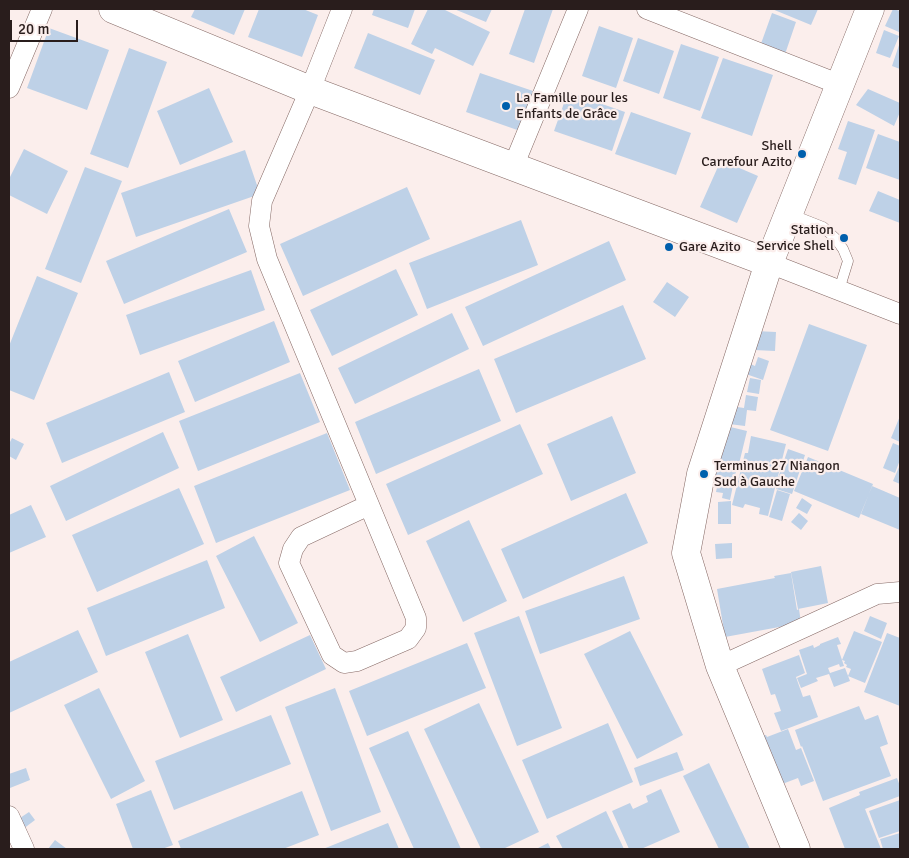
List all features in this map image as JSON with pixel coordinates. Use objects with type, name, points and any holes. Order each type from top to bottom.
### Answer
[{"type":"street","points":[[9,88],[42,9]]},
{"type":"street","points":[[114,9],[310,90],[900,314]]},
{"type":"street","points":[[342,9],[310,90],[262,201],[259,226],[267,259],[416,618],[416,628],[408,639],[357,661],[344,662],[332,655],[289,563],[293,549],[301,537],[369,505]]},
{"type":"street","points":[[513,167],[578,9]]},
{"type":"street","points":[[647,9],[841,85]]},
{"type":"street","points":[[796,849],[720,666],[686,553],[701,474],[769,263],[870,9]]},
{"type":"street","points":[[720,666],[877,594],[900,592]]},
{"type":"street","points":[[9,816],[24,849]]},
{"type":"lane","points":[[789,213],[823,228],[835,238],[843,249],[848,261],[839,290]]},
{"type":"building","points":[[195,9],[245,9],[234,35],[191,17]]},
{"type":"building","points":[[259,9],[303,9],[318,15],[302,57],[248,37]]},
{"type":"building","points":[[374,9],[415,9],[408,28],[372,15]]},
{"type":"building","points":[[428,9],[443,9],[490,32],[473,66],[435,48],[432,54],[411,44]]},
{"type":"building","points":[[454,9],[492,9],[486,22]]},
{"type":"building","points":[[525,9],[553,9],[534,63],[509,54]]},
{"type":"building","points":[[772,9],[818,9],[811,25]]},
{"type":"building","points":[[893,9],[900,11],[899,32],[885,26]]},
{"type":"building","points":[[772,13],[796,22],[783,60],[758,52]]},
{"type":"building","points":[[599,26],[633,38],[616,88],[582,76]]},
{"type":"building","points":[[49,28],[109,50],[87,110],[27,88]]},
{"type":"building","points":[[884,30],[899,36],[890,58],[876,53]]},
{"type":"building","points":[[368,33],[435,60],[420,95],[354,68]]},
{"type":"building","points":[[638,38],[674,51],[659,94],[623,81]]},
{"type":"building","points":[[900,42],[900,69],[892,66]]},
{"type":"building","points":[[681,44],[719,57],[700,111],[663,98]]},
{"type":"building","points":[[129,48],[167,62],[128,168],[90,154]]},
{"type":"building","points":[[723,58],[773,75],[752,136],[701,118]]},
{"type":"building","points":[[480,73],[536,92],[523,132],[466,112]]},
{"type":"building","points":[[209,88],[233,142],[180,165],[157,111]]},
{"type":"building","points":[[868,89],[900,103],[900,112],[894,126],[856,105]]},
{"type":"building","points":[[568,92],[625,112],[612,151],[554,131]]},
{"type":"building","points":[[631,112],[691,133],[676,175],[615,154]]},
{"type":"building","points":[[848,121],[875,130],[856,185],[838,179],[847,152],[838,149]]},
{"type":"building","points":[[878,134],[900,142],[900,180],[866,168]]},
{"type":"building","points":[[24,149],[68,171],[47,214],[9,195],[9,179]]},
{"type":"building","points":[[245,150],[260,194],[136,237],[121,193]]},
{"type":"building","points":[[721,160],[758,176],[737,223],[700,207]]},
{"type":"building","points":[[85,167],[122,181],[81,283],[45,269]]},
{"type":"building","points":[[407,187],[430,239],[303,296],[280,244]]},
{"type":"building","points":[[878,191],[900,200],[900,223],[869,211]]},
{"type":"building","points":[[229,209],[247,252],[124,304],[106,261]]},
{"type":"building","points":[[521,220],[538,265],[427,309],[409,263]]},
{"type":"building","points":[[609,241],[626,280],[483,346],[465,307]]},
{"type":"building","points":[[396,269],[418,315],[332,356],[310,310]]},
{"type":"building","points":[[251,270],[265,310],[140,355],[126,315]]},
{"type":"building","points":[[37,276],[78,293],[34,400],[9,390],[9,346]]},
{"type":"building","points":[[667,282],[689,297],[675,317],[653,302]]},
{"type":"building","points":[[623,305],[646,359],[516,413],[494,359]]},
{"type":"building","points":[[452,313],[469,349],[355,404],[338,368]]},
{"type":"building","points":[[274,321],[290,362],[195,402],[178,361]]},
{"type":"building","points":[[809,324],[867,345],[828,451],[770,430]]},
{"type":"building","points":[[755,331],[776,332],[775,351],[754,350]]},
{"type":"building","points":[[758,357],[769,361],[763,380],[746,374],[748,363],[755,366]]},
{"type":"building","points":[[479,369],[501,421],[376,474],[355,422]]},
{"type":"building","points":[[169,372],[185,412],[62,463],[46,423]]},
{"type":"building","points":[[300,373],[320,422],[198,471],[179,421]]},
{"type":"building","points":[[750,378],[761,380],[759,394],[747,392]]},
{"type":"building","points":[[746,395],[758,397],[756,411],[747,410],[745,426],[721,423],[724,405],[744,408]]},
{"type":"building","points":[[612,416],[636,473],[571,501],[547,444]]},
{"type":"building","points":[[900,416],[900,442],[891,438]]},
{"type":"building","points":[[520,424],[543,474],[408,535],[386,484]]},
{"type":"building","points":[[718,424],[747,431],[738,468],[709,461]]},
{"type":"building","points":[[163,432],[179,468],[66,521],[50,486]]},
{"type":"building","points":[[327,433],[350,490],[216,543],[194,486]]},
{"type":"building","points":[[751,436],[786,444],[768,516],[759,514],[760,508],[745,504],[743,508],[732,505],[745,453],[748,453]]},
{"type":"building","points":[[12,438],[24,444],[16,460],[9,456],[9,444]]},
{"type":"building","points":[[893,443],[900,446],[900,460],[895,473],[883,468]]},
{"type":"building","points":[[788,449],[805,455],[792,494],[776,489]]},
{"type":"building","points":[[808,457],[873,484],[859,518],[794,491]]},
{"type":"building","points":[[900,465],[900,484],[893,481]]},
{"type":"building","points":[[707,466],[736,471],[730,500],[722,498],[723,493],[716,492],[717,487],[703,484]]},
{"type":"building","points":[[872,486],[900,498],[900,530],[861,514]]},
{"type":"building","points":[[179,488],[204,544],[97,592],[72,535]]},
{"type":"building","points":[[777,490],[790,494],[782,521],[769,517]]},
{"type":"building","points":[[626,493],[648,543],[523,599],[501,549]]},
{"type":"building","points":[[802,498],[812,505],[807,514],[796,508]]},
{"type":"building","points":[[731,501],[731,524],[718,524],[718,502]]},
{"type":"building","points":[[31,505],[46,537],[9,553],[9,515]]},
{"type":"building","points":[[799,513],[808,521],[801,530],[791,522]]},
{"type":"building","points":[[469,520],[507,601],[463,622],[426,541]]},
{"type":"building","points":[[254,536],[298,623],[260,642],[216,556]]},
{"type":"building","points":[[732,543],[732,558],[716,559],[715,544]]},
{"type":"building","points":[[207,560],[225,608],[106,656],[87,608]]},
{"type":"building","points":[[821,566],[828,603],[798,609],[791,572]]},
{"type":"building","points":[[791,573],[801,623],[725,637],[717,589],[775,578],[774,576]]},
{"type":"building","points":[[624,576],[640,619],[540,654],[525,611]]},
{"type":"building","points":[[519,616],[562,728],[517,746],[474,633]]},
{"type":"building","points":[[870,616],[887,623],[881,639],[864,631]]},
{"type":"building","points":[[78,630],[98,672],[9,713],[9,662]]},
{"type":"building","points":[[630,631],[683,735],[637,759],[584,654]]},
{"type":"building","points":[[854,631],[882,642],[865,683],[848,676],[851,669],[846,667],[845,661],[842,660]]},
{"type":"building","points":[[887,633],[900,638],[900,706],[864,692]]},
{"type":"building","points":[[188,634],[223,720],[180,738],[145,652]]},
{"type":"building","points":[[310,635],[326,669],[236,712],[220,677]]},
{"type":"building","points":[[838,637],[841,644],[837,645],[844,666],[840,667],[839,664],[828,668],[830,673],[845,668],[850,681],[834,687],[829,674],[816,678],[818,681],[801,688],[797,678],[807,674],[799,650],[813,645],[814,648]]},
{"type":"building","points":[[467,643],[486,688],[367,736],[349,691]]},
{"type":"building","points":[[799,655],[805,673],[796,677],[803,697],[810,695],[818,717],[781,731],[774,713],[781,711],[775,694],[771,695],[762,669]]},
{"type":"building","points":[[99,688],[145,781],[111,799],[64,705]]},
{"type":"building","points":[[335,688],[381,812],[331,831],[285,707]]},
{"type":"building","points":[[479,703],[539,832],[503,849],[481,849],[424,729]]},
{"type":"building","points":[[859,706],[865,720],[878,715],[888,744],[880,747],[891,776],[823,801],[795,730]]},
{"type":"building","points":[[271,715],[291,764],[174,810],[155,761]]},
{"type":"building","points":[[608,723],[633,782],[547,819],[522,760]]},
{"type":"building","points":[[788,729],[796,750],[801,748],[814,781],[801,786],[798,778],[777,786],[759,737],[766,735],[767,737]]},
{"type":"building","points":[[408,731],[461,849],[414,849],[369,748]]},
{"type":"building","points":[[677,752],[684,770],[640,786],[634,768]]},
{"type":"building","points":[[709,763],[750,849],[719,849],[683,776]]},
{"type":"building","points":[[26,768],[30,780],[10,788],[9,774]]},
{"type":"building","points":[[897,778],[900,786],[900,796],[865,809],[881,849],[845,849],[829,808],[860,795],[859,792]]},
{"type":"building","points":[[661,789],[680,832],[641,849],[629,849],[612,811],[630,803],[633,809],[648,802],[646,796]]},
{"type":"building","points":[[151,790],[173,845],[162,849],[133,849],[116,804]]},
{"type":"building","points":[[302,791],[319,835],[283,849],[181,849],[178,841]]},
{"type":"building","points":[[900,800],[900,831],[879,838],[869,811]]},
{"type":"building","points":[[606,811],[624,849],[563,849],[556,836]]},
{"type":"building","points":[[29,812],[35,820],[23,829],[17,820]]},
{"type":"building","points":[[388,823],[399,849],[323,849]]},
{"type":"building","points":[[900,833],[900,849],[883,849],[880,839]]},
{"type":"building","points":[[55,840],[67,849],[48,849]]},
{"type":"building","points":[[548,843],[551,849],[536,849]]},
{"type":"place","name":"La Famille pour les Enfants de Grâce","points":[[506,106]]},
{"type":"place","name":"Shell Carrefour Azito","points":[[802,154]]},
{"type":"place","name":"Station Service Shell","points":[[844,238]]},
{"type":"place","name":"Gare Azito","points":[[669,247]]},
{"type":"place","name":"Terminus 27 Niangon Sud à Gauche","points":[[704,474]]}]
